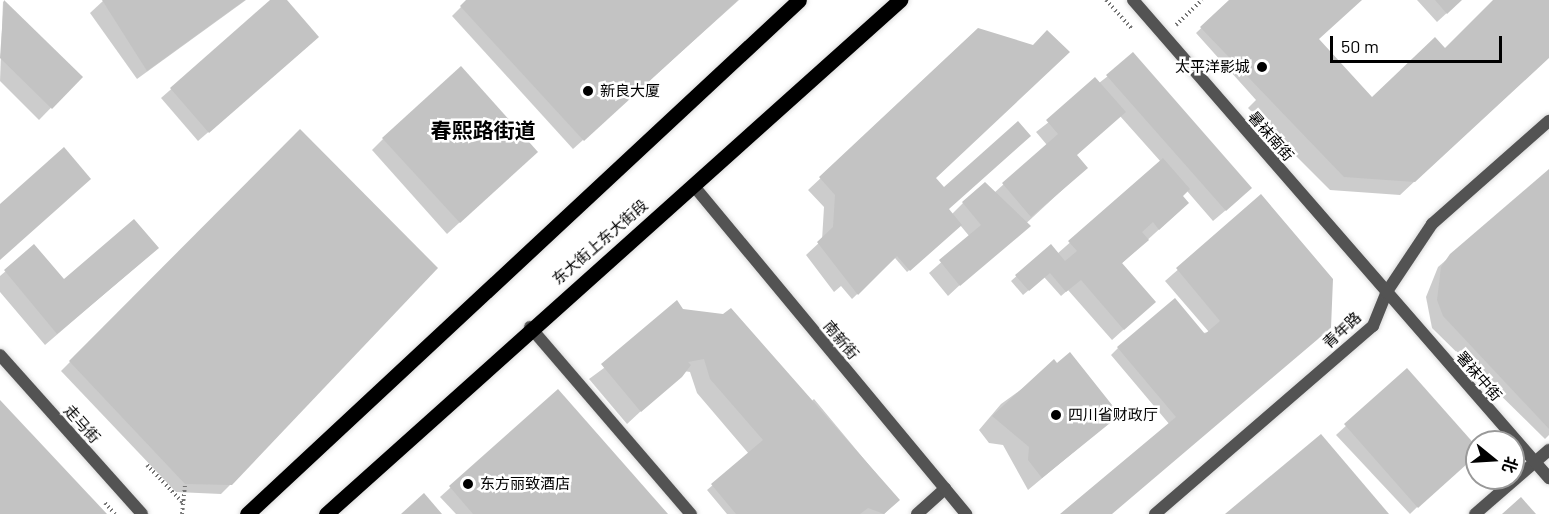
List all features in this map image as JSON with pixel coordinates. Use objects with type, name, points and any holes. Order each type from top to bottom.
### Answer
[{"type":"main road","points":[[247,514],[799,0]]},
{"type":"main road","name":"东大街上东大街段","points":[[326,514],[530,327],[900,0]]},
{"type":"street","name":"暑袜南街","points":[[1133,0],[1386,293]]},
{"type":"street","name":"青年路","points":[[1155,514],[1372,326],[1386,293],[1432,224],[1549,121]]},
{"type":"street","name":"南新街","points":[[693,185],[966,514]]},
{"type":"street","name":"署袜中街","points":[[1386,293],[1549,478]]},
{"type":"street","points":[[530,327],[691,514]]},
{"type":"street","name":"走马街","points":[[0,355],[142,514]]},
{"type":"street","points":[[1475,514],[1549,450]]},
{"type":"street","points":[[916,514],[945,489]]},
{"type":"path","points":[[1165,36],[1202,0]]},
{"type":"path","points":[[147,465],[184,504]]},
{"type":"path","points":[[182,514],[185,484]]},
{"type":"path","points":[[105,503],[115,514]]},
{"type":"building","points":[[4,0],[83,77],[52,109],[0,58]]},
{"type":"building","points":[[102,0],[245,0],[147,71]]},
{"type":"building","points":[[270,0],[287,0],[319,37],[209,133],[170,88]]},
{"type":"building","name":"新良大厦","points":[[466,0],[738,0],[584,141],[460,6]]},
{"type":"building","points":[[1229,0],[1362,0],[1319,39],[1372,97],[1435,37],[1445,48],[1493,0],[1549,0],[1549,58],[1415,182],[1344,177],[1200,27]]},
{"type":"building","points":[[1435,0],[1462,0],[1447,14]]},
{"type":"building","points":[[978,28],[1033,45],[1047,30],[1070,52],[936,178],[944,187],[1018,121],[1031,136],[949,209],[962,225],[910,271],[897,256],[858,295],[817,242],[833,227],[835,195],[819,177]]},
{"type":"building","points":[[1133,52],[1252,188],[1226,211],[1106,75]]},
{"type":"building","points":[[461,66],[538,152],[460,223],[382,138]]},
{"type":"building","points":[[1095,77],[1126,112],[1077,155],[1088,168],[1031,217],[1002,183],[1058,134],[1046,120]]},
{"type":"building","points":[[300,129],[438,268],[232,485],[185,484],[69,361]]},
{"type":"building","points":[[64,147],[91,179],[0,260],[0,204]]},
{"type":"building","points":[[1163,158],[1190,189],[1183,196],[1189,203],[1159,230],[1153,222],[1142,232],[1149,240],[1122,263],[1156,302],[1124,330],[1081,280],[1066,292],[1050,273],[1029,291],[1015,275],[1051,244],[1065,261],[1077,251],[1068,241]]},
{"type":"building","points":[[1549,169],[1549,429],[1443,316],[1437,300],[1441,267],[1450,254]]},
{"type":"building","points":[[985,182],[1031,226],[960,286],[939,260],[981,225],[962,202]]},
{"type":"building","points":[[1261,194],[1333,279],[1331,328],[1112,514],[1060,514],[1176,417],[1117,347],[1175,298],[1205,334],[1220,321],[1176,268]]},
{"type":"building","points":[[134,219],[159,248],[57,334],[4,270],[34,244],[64,279]]},
{"type":"building","points":[[677,300],[683,309],[723,314],[731,308],[900,500],[884,514],[868,508],[860,514],[736,514],[711,484],[763,440],[710,379],[704,359],[688,362],[691,365],[682,377],[641,412],[601,364]]},
{"type":"building","name":"四川省财政厅","points":[[1070,352],[1120,415],[1042,478],[1028,460],[1029,447],[992,416],[1054,359],[1057,363]]},
{"type":"building","points":[[1407,368],[1465,433],[1465,466],[1418,508],[1344,424]]},
{"type":"building","points":[[558,389],[668,514],[473,514],[449,486]]},
{"type":"building","points":[[0,400],[107,514],[0,514]]},
{"type":"building","points":[[1321,434],[1389,514],[1225,514]]},
{"type":"building","points":[[424,493],[442,514],[401,514]]},
{"type":"building","points":[[1521,497],[1536,514],[1502,514]]},
{"type":"place","name":"太平洋影城","points":[[1262,67]]},
{"type":"place","name":"新良大厦","points":[[588,91]]},
{"type":"place","name":"四川省财政厅","points":[[1056,415]]},
{"type":"place","name":"东方丽致酒店","points":[[468,484]]},
{"type":"district","name":"春熙路街道","points":[[483,130]]}]
